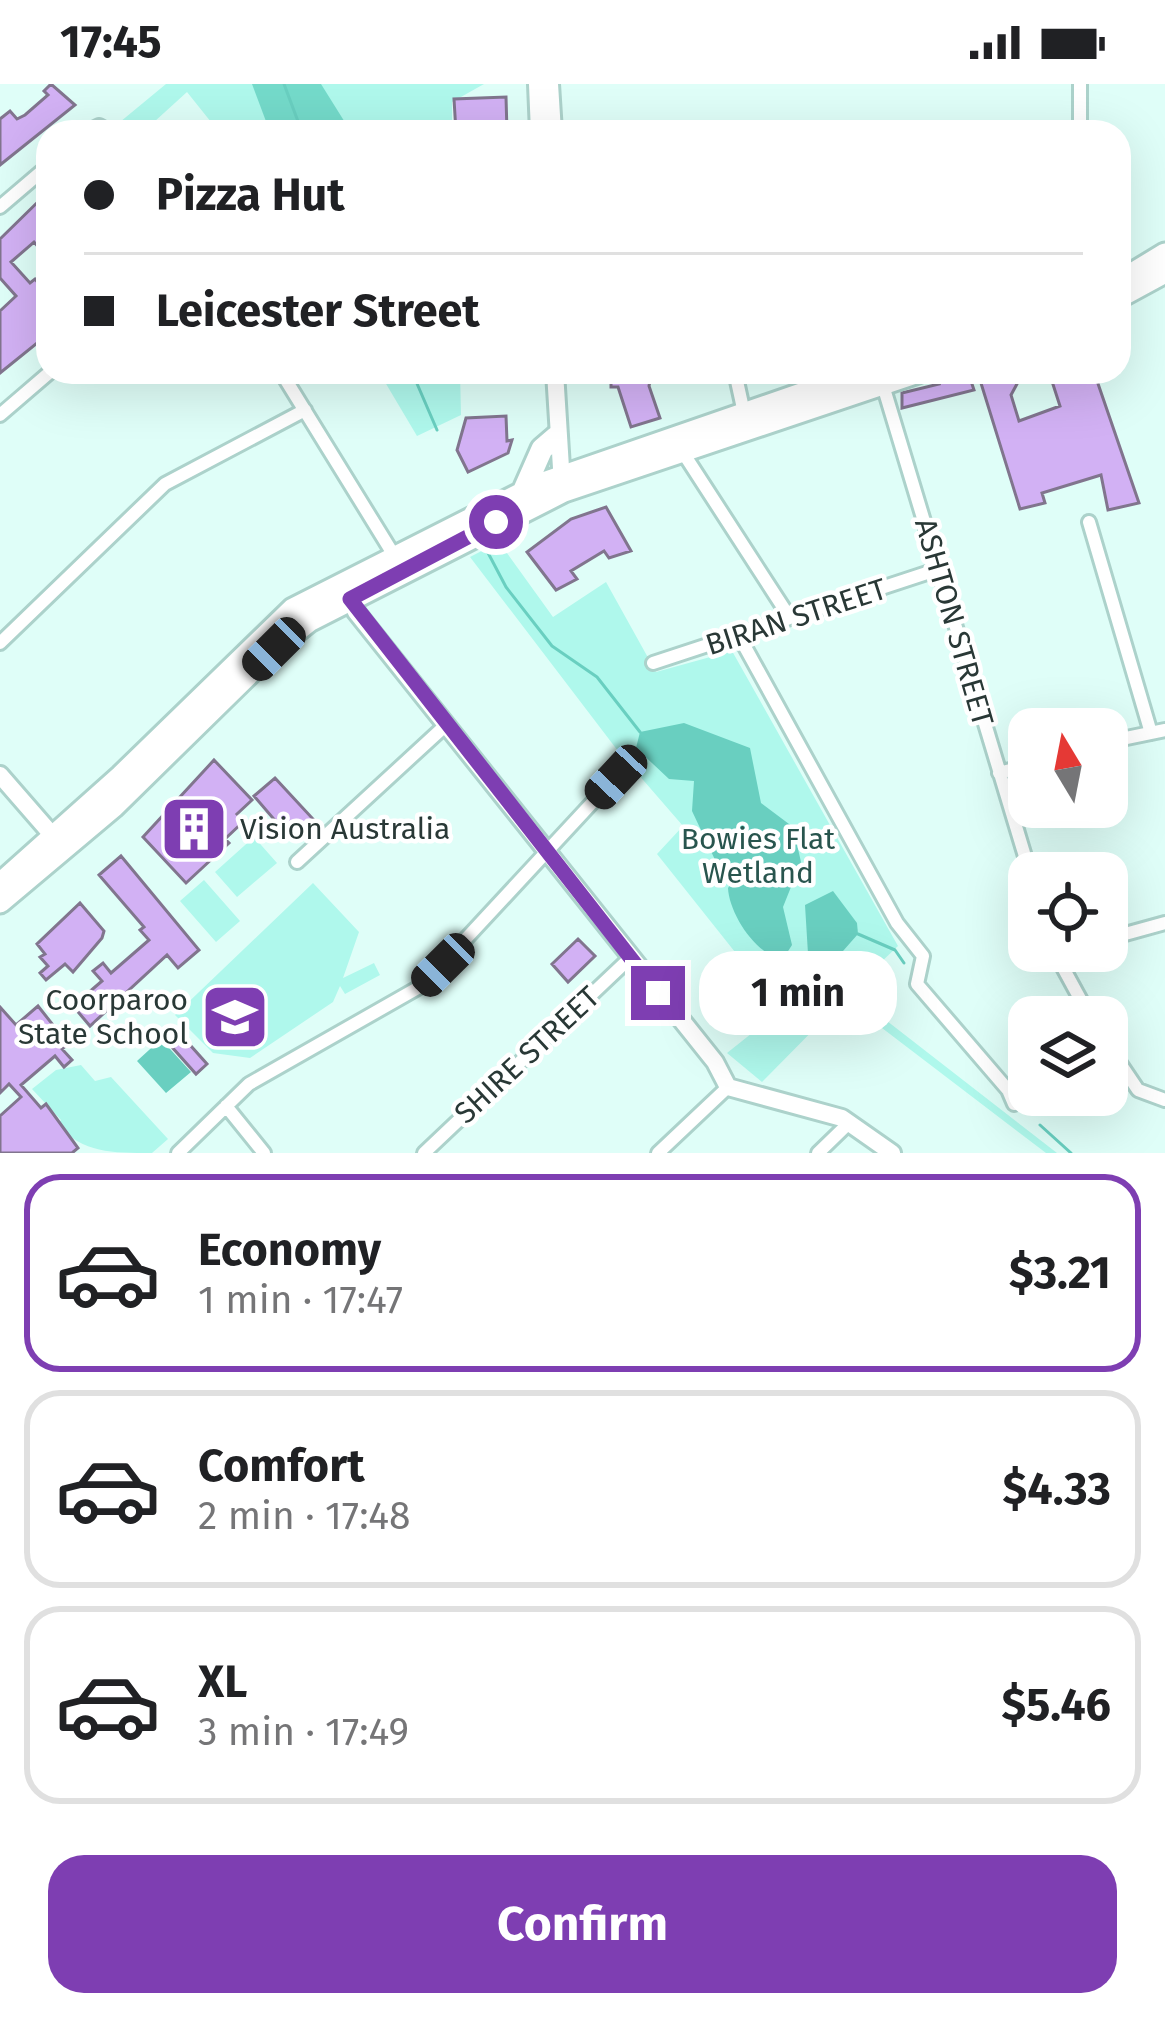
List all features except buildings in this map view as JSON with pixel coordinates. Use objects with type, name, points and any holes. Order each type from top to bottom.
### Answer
[{"type":"highway","points":[[1131,275],[1165,254]]},
{"type":"highway","points":[[1131,290],[1165,272]]},
{"type":"highway","points":[[0,902],[284,615],[346,591],[562,484],[744,413],[847,384]]},
{"type":"highway","points":[[346,591],[395,556],[524,492],[682,451],[855,384]]},
{"type":"highway","points":[[524,492],[542,449],[556,436]]},
{"type":"highway","points":[[0,884],[59,843]]},
{"type":"street","points":[[537,84],[538,120]]},
{"type":"street","points":[[550,84],[552,120]]},
{"type":"street","points":[[1081,84],[1081,120]]},
{"type":"street","points":[[0,207],[36,176]]},
{"type":"street","points":[[0,415],[36,384]]},
{"type":"street","points":[[289,384],[395,556]]},
{"type":"street","points":[[555,384],[562,484]]},
{"type":"street","points":[[736,384],[744,413]]},
{"type":"street","name":"ASHTON STREET","points":[[879,384],[940,569],[1023,852]]},
{"type":"street","points":[[0,643],[165,484],[305,410]]},
{"type":"street","points":[[682,451],[790,618]]},
{"type":"street","points":[[1089,523],[1158,731],[1128,737]]},
{"type":"street","name":"BIRAN STREET","points":[[653,663],[940,569]]},
{"type":"street","points":[[346,591],[728,1087],[850,1122],[892,1153]]},
{"type":"street","points":[[739,636],[897,923],[925,962],[917,984],[1008,1090]]},
{"type":"street","points":[[296,862],[446,725]]},
{"type":"street","points":[[999,773],[1008,771]]},
{"type":"street","points":[[0,775],[59,843]]},
{"type":"street","points":[[178,1153],[226,1106],[291,1058],[424,985],[616,777]]},
{"type":"street","points":[[1128,933],[1165,923]]},
{"type":"street","name":"SHIRE STREET","points":[[424,1153],[630,958]]},
{"type":"street","points":[[1128,1075],[1138,1090],[1165,1100]]},
{"type":"street","points":[[658,1153],[728,1087]]},
{"type":"street","points":[[226,1106],[264,1153]]},
{"type":"street","points":[[818,1153],[850,1122]]},
{"type":"green space","points":[[166,84],[484,84],[452,102],[452,120],[209,120],[187,92],[156,120],[122,120]]},
{"type":"green space","points":[[386,384],[460,384],[461,415],[417,436]]},
{"type":"green space","name":"Bowies Flat Wetland","points":[[499,542],[553,617],[606,582],[656,672],[732,651],[898,946],[854,988],[878,1014],[1057,1153],[1046,1153],[844,999],[762,1082],[727,1053],[781,1010],[657,854],[683,826],[618,751],[470,557]]},
{"type":"green space","points":[[254,837],[277,863],[237,897],[215,872]]},
{"type":"green space","points":[[204,880],[240,921],[216,942],[180,901]]},
{"type":"green space","points":[[313,883],[359,932],[343,978],[374,963],[380,975],[345,994],[340,986],[333,1002],[250,1058],[213,1053],[175,1015]]},
{"type":"green space","points":[[81,1065],[95,1081],[111,1077],[168,1139],[152,1153],[124,1153],[99,1150],[67,1134],[57,1125],[61,1120],[32,1089],[56,1070]]},
{"type":"shaded area","points":[[252,84],[321,84],[344,120],[266,120]]},
{"type":"shaded area","points":[[684,723],[750,748],[761,803],[793,827],[801,862],[783,907],[792,945],[783,959],[763,950],[739,921],[728,888],[742,867],[717,864],[692,811],[694,781],[669,779],[636,748],[640,732]]},
{"type":"shaded area","points":[[833,891],[857,923],[858,934],[828,968],[809,970],[805,905]]},
{"type":"shaded area","points":[[161,1039],[191,1072],[166,1093],[137,1061]]},
{"type":"waterway","points":[[284,84],[298,120]]},
{"type":"waterway","points":[[417,384],[437,430]]},
{"type":"waterway","points":[[486,549],[506,587],[552,646],[597,677],[640,732]]},
{"type":"waterway","points":[[858,934],[895,950],[904,963]]},
{"type":"waterway","points":[[1040,1125],[1071,1153]]},
{"type":"place","name":"Vision Australia","points":[[194,829]]},
{"type":"place","name":"Coorparoo State School","points":[[235,1017]]},
{"type":"route","points":[[496,522],[350,599],[658,993]]}]
